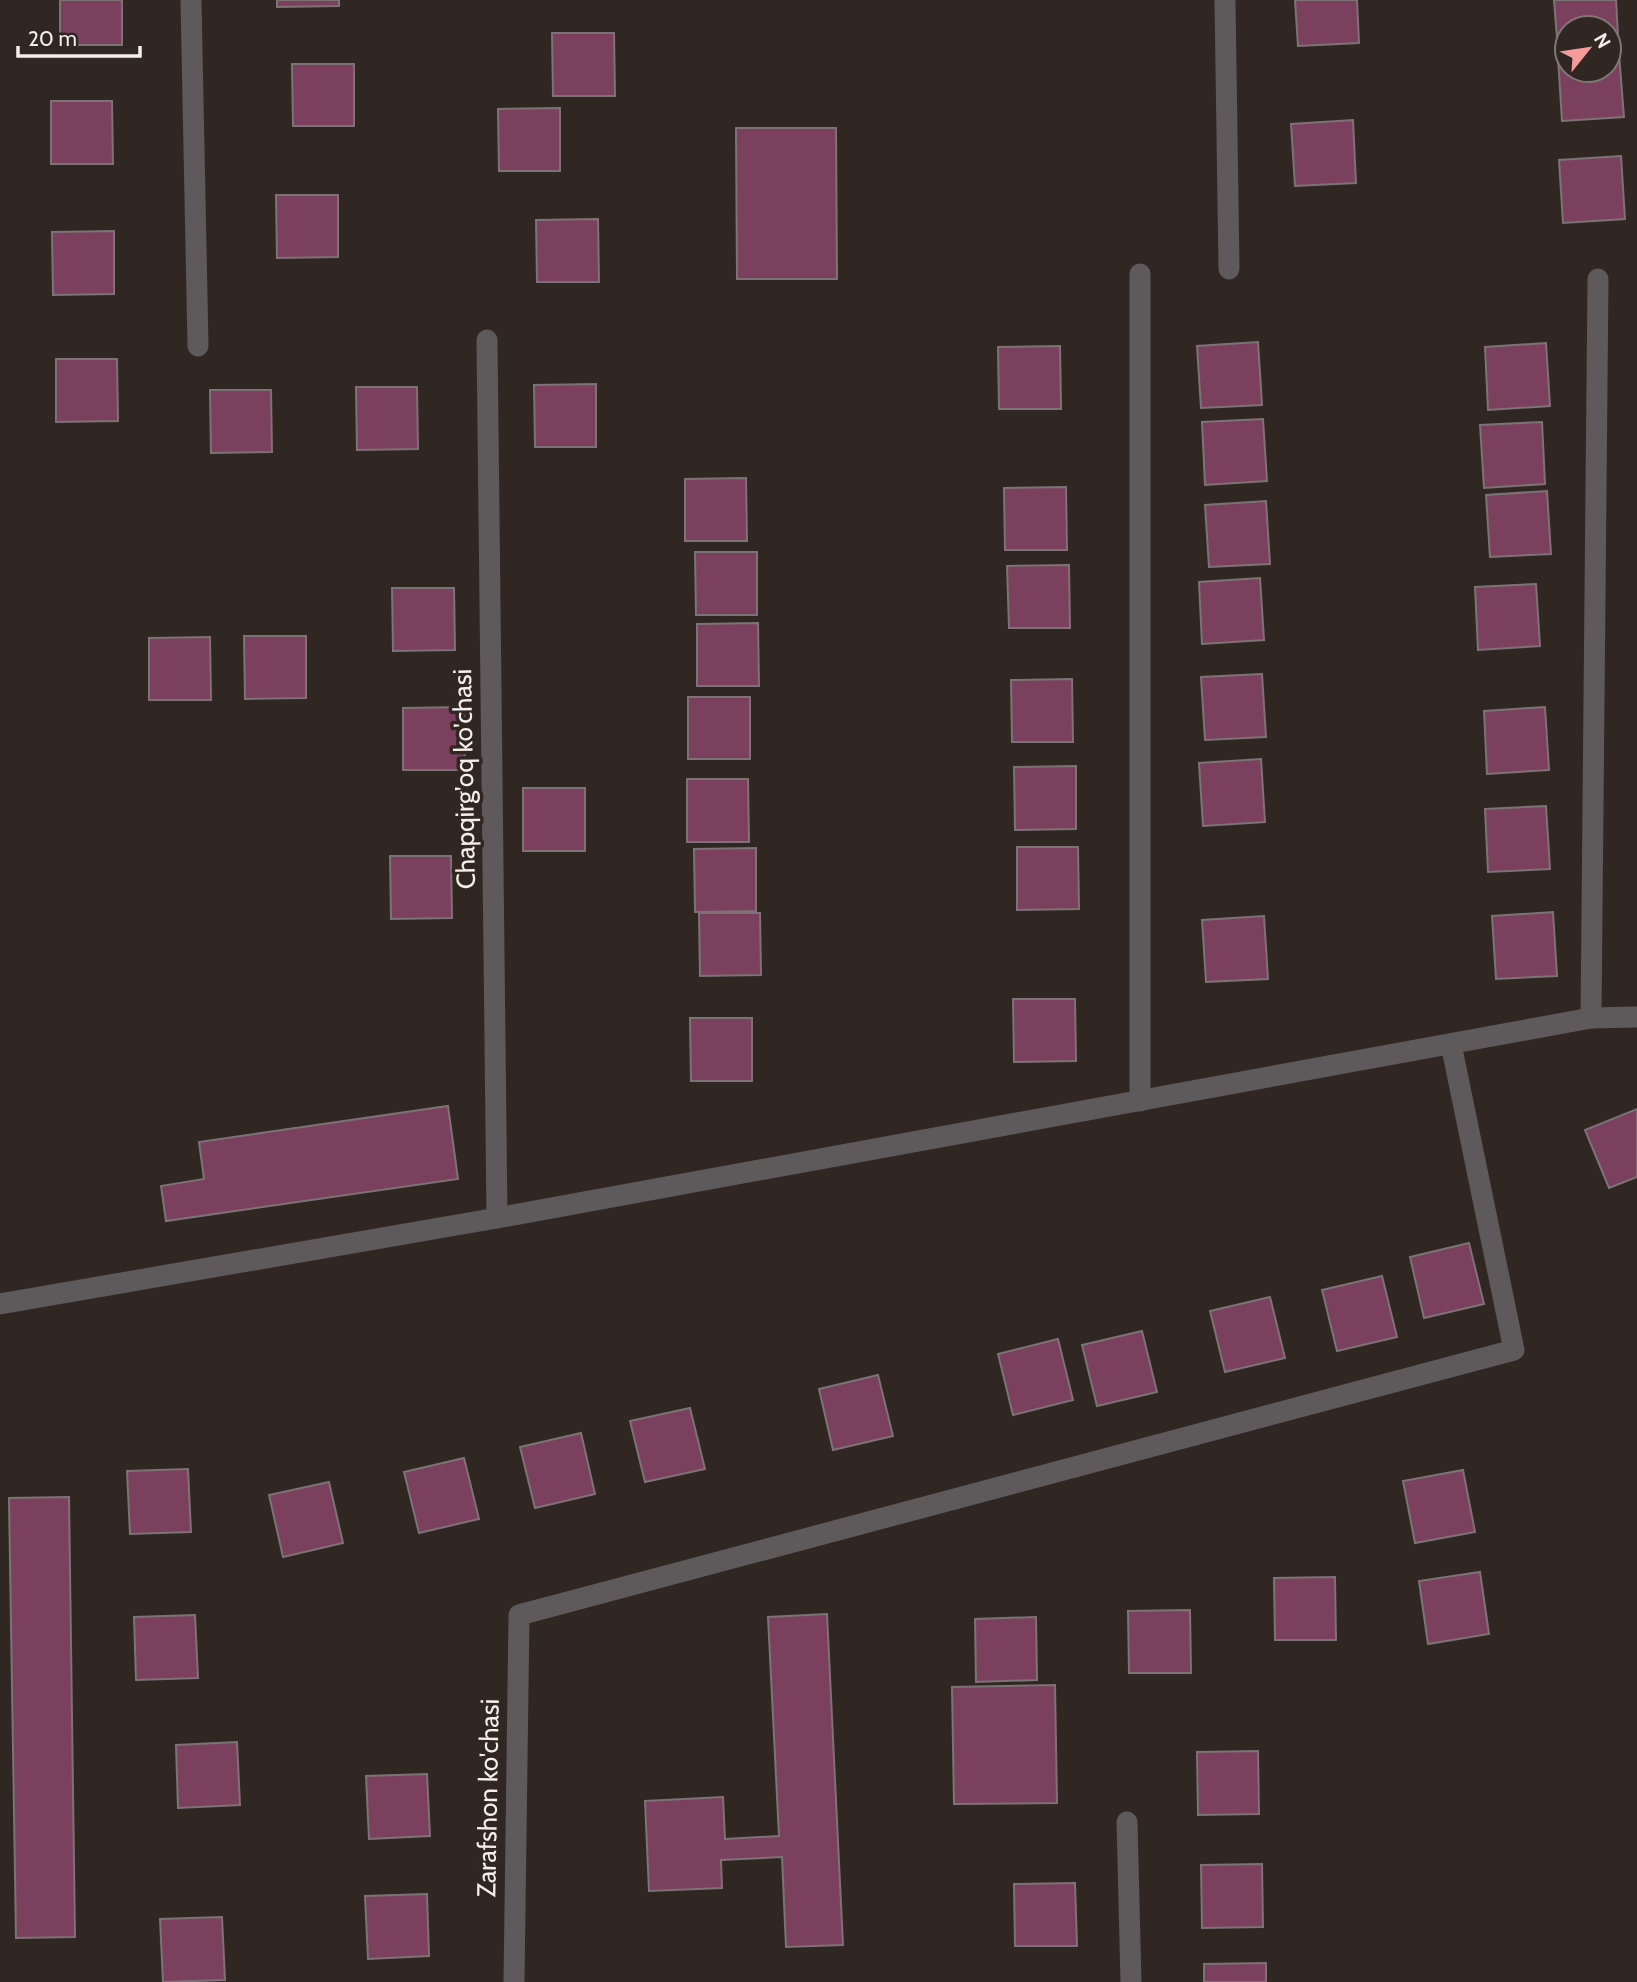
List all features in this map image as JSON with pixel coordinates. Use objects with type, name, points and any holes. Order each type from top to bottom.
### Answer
[{"type":"street","points":[[191,0],[198,346]]},
{"type":"street","points":[[1225,0],[1229,269]]},
{"type":"street","points":[[1140,274],[1140,1101]]},
{"type":"street","points":[[1591,1018],[1598,279]]},
{"type":"street","name":"Chapqirg'oq ko'chasi","points":[[488,340],[496,1218]]},
{"type":"street","points":[[0,1304],[496,1218],[1591,1018],[1637,1017]]},
{"type":"street","name":"Zarafshon ko'chasi","points":[[514,1982],[519,1615],[1514,1350],[1451,1044]]},
{"type":"street","points":[[1127,1822],[1131,1982]]},
{"type":"building","points":[[60,0],[122,0],[122,45],[60,45]]},
{"type":"building","points":[[277,0],[339,0],[339,6],[277,7]]},
{"type":"building","points":[[1295,0],[1357,0],[1359,43],[1298,46]]},
{"type":"building","points":[[1554,0],[1616,0],[1617,14],[1555,14]]},
{"type":"building","points":[[552,33],[614,33],[615,96],[553,96]]},
{"type":"building","points":[[292,64],[354,64],[354,126],[293,126]]},
{"type":"building","points":[[1560,84],[1621,84],[1624,117],[1562,121]]},
{"type":"building","points":[[51,101],[112,101],[113,164],[51,164]]},
{"type":"building","points":[[560,108],[560,171],[499,171],[498,109]]},
{"type":"building","points":[[1353,120],[1356,183],[1295,186],[1291,124]]},
{"type":"building","points":[[736,128],[836,128],[837,279],[737,279]]},
{"type":"building","points":[[1621,156],[1625,219],[1563,223],[1559,160]]},
{"type":"building","points":[[276,195],[338,195],[338,257],[277,258]]},
{"type":"building","points":[[598,219],[599,282],[537,282],[536,220]]},
{"type":"building","points":[[114,231],[114,294],[53,295],[52,232]]},
{"type":"building","points":[[1258,342],[1262,405],[1201,408],[1197,346]]},
{"type":"building","points":[[1546,343],[1550,406],[1488,410],[1485,347]]},
{"type":"building","points":[[1060,346],[1061,409],[999,409],[998,347]]},
{"type":"building","points":[[56,359],[117,359],[118,421],[56,422]]},
{"type":"building","points":[[596,384],[596,447],[535,447],[534,385]]},
{"type":"building","points":[[356,387],[417,387],[418,449],[357,450]]},
{"type":"building","points":[[210,390],[271,390],[272,452],[211,453]]},
{"type":"building","points":[[1263,419],[1267,481],[1205,485],[1202,422]]},
{"type":"building","points":[[1542,422],[1545,484],[1484,488],[1480,425]]},
{"type":"building","points":[[746,478],[747,541],[685,541],[685,479]]},
{"type":"building","points":[[1066,487],[1067,550],[1005,550],[1004,488]]},
{"type":"building","points":[[1547,491],[1551,554],[1490,557],[1486,495]]},
{"type":"building","points":[[1266,501],[1270,564],[1209,567],[1205,505]]},
{"type":"building","points":[[695,552],[757,552],[757,615],[696,615]]},
{"type":"building","points":[[1069,565],[1070,628],[1009,628],[1007,566]]},
{"type":"building","points":[[1260,578],[1264,640],[1202,644],[1199,582]]},
{"type":"building","points":[[1536,584],[1540,646],[1478,650],[1475,587]]},
{"type":"building","points":[[392,588],[454,588],[455,650],[393,651]]},
{"type":"building","points":[[758,623],[759,686],[697,686],[697,624]]},
{"type":"building","points":[[244,636],[306,636],[306,698],[245,699]]},
{"type":"building","points":[[210,637],[211,700],[149,700],[149,638]]},
{"type":"building","points":[[1262,674],[1266,737],[1205,740],[1201,677]]},
{"type":"building","points":[[1072,679],[1073,742],[1012,742],[1011,680]]},
{"type":"building","points":[[688,697],[750,697],[750,759],[688,759]]},
{"type":"building","points":[[464,707],[465,770],[403,770],[403,708]]},
{"type":"building","points":[[1545,707],[1549,770],[1487,774],[1484,711]]},
{"type":"building","points":[[1261,759],[1265,822],[1203,826],[1199,763]]},
{"type":"building","points":[[1076,766],[1076,829],[1015,830],[1014,767]]},
{"type":"building","points":[[687,779],[748,779],[749,842],[687,842]]},
{"type":"building","points":[[523,788],[585,788],[585,851],[523,851]]},
{"type":"building","points":[[1546,806],[1550,869],[1488,872],[1485,809]]},
{"type":"building","points":[[1017,847],[1078,847],[1079,909],[1017,910]]},
{"type":"building","points":[[756,848],[756,911],[695,912],[694,849]]},
{"type":"building","points":[[390,856],[451,856],[452,918],[391,919]]},
{"type":"building","points":[[1553,912],[1557,976],[1496,979],[1492,916]]},
{"type":"building","points":[[699,913],[760,913],[761,975],[700,976]]},
{"type":"building","points":[[1264,916],[1268,979],[1206,982],[1202,920]]},
{"type":"building","points":[[1013,999],[1075,999],[1076,1061],[1014,1062]]},
{"type":"building","points":[[690,1018],[752,1018],[752,1081],[691,1081]]},
{"type":"building","points":[[448,1106],[458,1179],[166,1221],[161,1186],[204,1179],[199,1142]]},
{"type":"building","points":[[1637,1109],[1637,1177],[1609,1188],[1585,1130]]},
{"type":"building","points":[[1469,1243],[1484,1304],[1424,1318],[1410,1257]]},
{"type":"building","points":[[1382,1276],[1397,1337],[1337,1351],[1322,1290]]},
{"type":"building","points":[[1270,1297],[1285,1358],[1225,1372],[1210,1311]]},
{"type":"building","points":[[1142,1331],[1157,1392],[1097,1406],[1082,1345]]},
{"type":"building","points":[[1058,1339],[1073,1400],[1013,1415],[998,1354]]},
{"type":"building","points":[[878,1375],[893,1436],[833,1450],[819,1389]]},
{"type":"building","points":[[690,1408],[705,1469],[645,1482],[630,1421]]},
{"type":"building","points":[[581,1433],[595,1494],[535,1508],[520,1447]]},
{"type":"building","points":[[464,1458],[479,1519],[419,1533],[404,1472]]},
{"type":"building","points":[[188,1469],[191,1532],[130,1534],[127,1471]]},
{"type":"building","points":[[1463,1470],[1475,1532],[1415,1543],[1403,1481]]},
{"type":"building","points":[[329,1482],[343,1543],[283,1557],[269,1495]]},
{"type":"building","points":[[69,1497],[75,1937],[16,1938],[9,1498]]},
{"type":"building","points":[[1480,1572],[1489,1634],[1428,1644],[1419,1581]]},
{"type":"building","points":[[1335,1577],[1336,1640],[1275,1640],[1274,1578]]},
{"type":"building","points":[[1190,1610],[1191,1673],[1129,1673],[1128,1611]]},
{"type":"building","points":[[827,1614],[843,1945],[786,1947],[782,1857],[721,1860],[722,1888],[649,1891],[645,1801],[723,1797],[725,1839],[779,1836],[768,1617]]},
{"type":"building","points":[[195,1615],[198,1678],[136,1680],[134,1617]]},
{"type":"building","points":[[1036,1617],[1037,1680],[976,1682],[975,1619]]},
{"type":"building","points":[[1055,1685],[1057,1803],[954,1804],[952,1687]]},
{"type":"building","points":[[237,1742],[240,1805],[178,1808],[176,1745]]},
{"type":"building","points":[[1258,1751],[1259,1814],[1198,1815],[1197,1752]]},
{"type":"building","points":[[427,1774],[430,1836],[369,1839],[366,1776]]},
{"type":"building","points":[[1262,1864],[1263,1927],[1202,1928],[1201,1865]]},
{"type":"building","points":[[1075,1883],[1077,1946],[1015,1946],[1014,1884]]},
{"type":"building","points":[[427,1894],[429,1956],[368,1959],[365,1896]]},
{"type":"building","points":[[222,1917],[225,1980],[163,1982],[160,1919]]},
{"type":"building","points":[[1266,1963],[1266,1982],[1204,1982],[1204,1964]]}]
